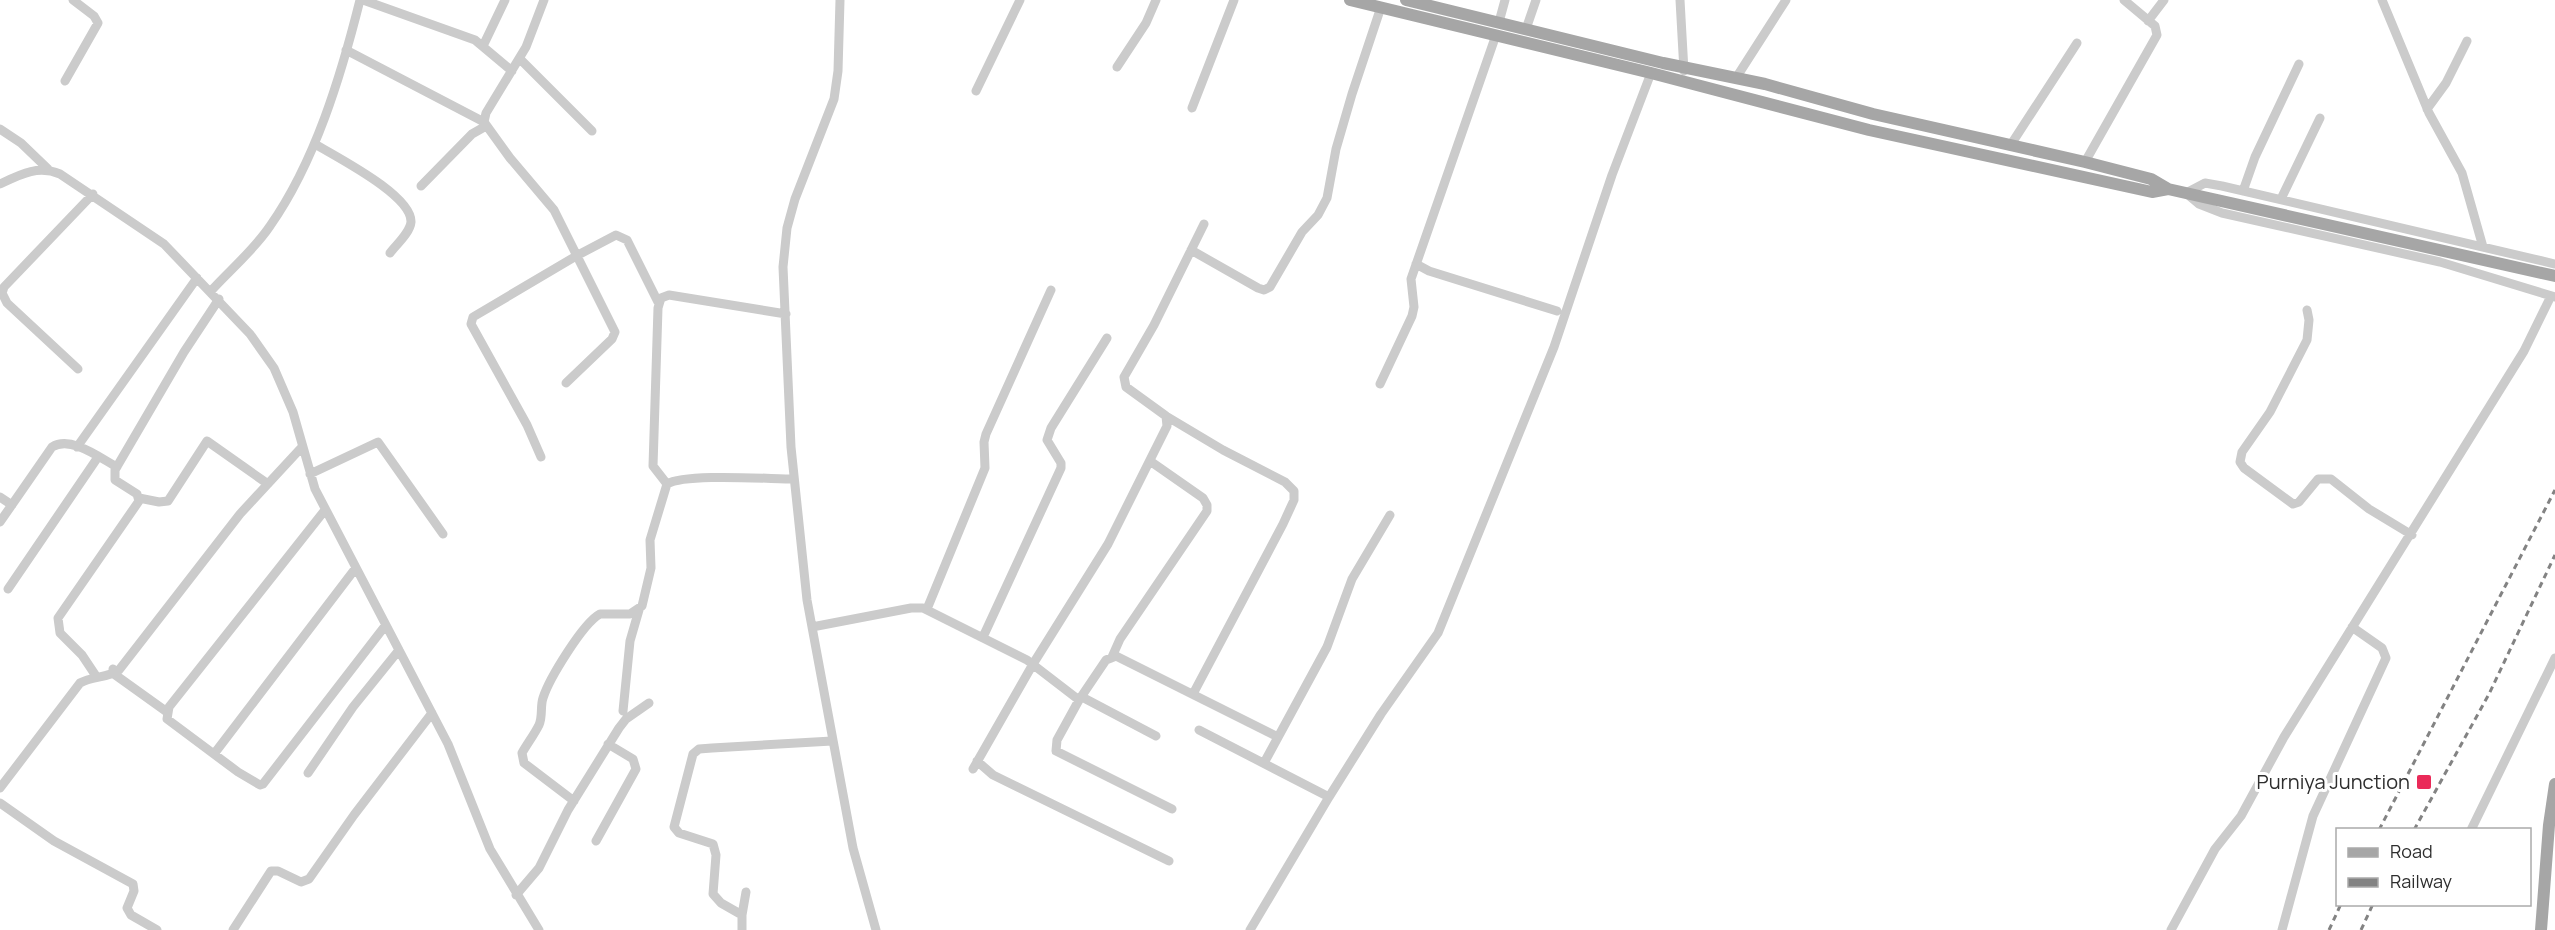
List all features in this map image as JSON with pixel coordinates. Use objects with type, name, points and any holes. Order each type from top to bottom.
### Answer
[{"type":"main road","points":[[1350,0],[1497,28],[1651,73],[1869,130],[2152,192],[2168,189]]},
{"type":"main road","points":[[1406,0],[1472,22]]},
{"type":"main road","points":[[1497,28],[1526,29],[1764,84],[1873,114],[2151,179],[2168,189],[2555,276]]},
{"type":"main road","points":[[2541,930],[2549,825],[2555,784]]},
{"type":"street","points":[[65,81],[98,23],[94,15],[73,0]]},
{"type":"street","points":[[211,291],[269,229],[315,144],[362,0],[463,34],[483,46],[512,71]]},
{"type":"street","points":[[483,46],[505,0]]},
{"type":"street","points":[[421,186],[472,134],[485,124],[486,113],[520,59],[535,28],[544,0]]},
{"type":"street","points":[[840,0],[838,71],[834,99],[800,185],[785,239],[783,267],[794,479],[807,600],[853,848],[876,930]]},
{"type":"street","points":[[976,91],[1020,0]]},
{"type":"street","points":[[1117,67],[1146,22],[1156,0]]},
{"type":"street","points":[[1192,108],[1234,0]]},
{"type":"street","points":[[1380,384],[1412,316],[1414,307],[1411,279],[1505,0]]},
{"type":"street","points":[[1526,29],[1536,0]]},
{"type":"street","points":[[1680,0],[1685,82]]},
{"type":"street","points":[[1736,78],[1786,0]]},
{"type":"street","points":[[2085,162],[2122,94],[2156,39],[2157,30],[2124,0]]},
{"type":"street","points":[[2148,21],[2164,0]]},
{"type":"street","points":[[2387,2],[2427,109],[2462,173],[2483,247]]},
{"type":"street","points":[[1191,250],[1258,288],[1264,290],[1270,287],[1302,232],[1318,215],[1327,198],[1336,149],[1381,7]]},
{"type":"street","points":[[2427,109],[2446,83],[2467,40]]},
{"type":"street","points":[[2010,146],[2077,43]]},
{"type":"street","points":[[345,50],[485,124],[554,210],[578,255],[615,336],[566,383]]},
{"type":"street","points":[[520,59],[592,131]]},
{"type":"street","points":[[2243,191],[2255,157],[2299,64]]},
{"type":"street","points":[[1250,930],[1329,797],[1381,714],[1431,645],[1442,623],[1554,347],[1576,288],[1612,175],[1651,73]]},
{"type":"street","points":[[2281,199],[2320,118]]},
{"type":"street","points":[[0,129],[21,143],[48,169],[93,194],[164,244],[219,299],[250,334],[274,368],[293,412],[310,474],[325,510],[448,744],[490,849],[535,928]]},
{"type":"street","points":[[315,144],[390,190],[408,212],[411,220],[410,227],[390,253]]},
{"type":"street","points":[[0,184],[36,169],[48,169]]},
{"type":"street","points":[[2171,930],[2215,849],[2241,816],[2284,737],[2412,535],[2524,351],[2553,296],[2440,262],[2222,213],[2199,204],[2186,193],[2205,183],[2555,264]]},
{"type":"street","points":[[78,369],[7,303],[1,294],[4,287],[93,194]]},
{"type":"street","points":[[1193,694],[1294,500],[1294,491],[1285,482],[1233,456],[1166,416],[1126,387],[1124,377],[1154,325],[1204,224]]},
{"type":"street","points":[[541,457],[527,425],[471,322],[476,314],[616,235],[624,237],[658,302],[653,466],[667,484]]},
{"type":"street","points":[[1416,264],[1429,271],[1557,311]]},
{"type":"street","points":[[77,447],[197,278]]},
{"type":"street","points":[[927,609],[985,468],[986,434],[1051,290]]},
{"type":"street","points":[[658,302],[664,296],[669,295],[786,314]]},
{"type":"street","points":[[96,676],[82,655],[60,633],[58,618],[136,506],[138,494],[115,480],[117,466],[184,352],[219,299]]},
{"type":"street","points":[[2307,310],[2309,320],[2307,340],[2270,412],[2242,452],[2240,462],[2244,468],[2293,504],[2300,502],[2318,479],[2325,477],[2331,479],[2368,509],[2412,535]]},
{"type":"street","points":[[983,637],[1061,468],[1061,463],[1047,440],[1051,428],[1107,338]]},
{"type":"street","points":[[1166,416],[1167,426],[1108,544],[1033,664],[975,765],[1169,861]]},
{"type":"street","points":[[139,498],[159,502],[168,501],[207,441],[268,484]]},
{"type":"street","points":[[0,522],[52,447],[64,442],[117,466]]},
{"type":"street","points":[[310,474],[378,442],[443,534]]},
{"type":"street","points":[[0,788],[76,687],[87,679],[113,671],[240,514],[302,447]]},
{"type":"street","points":[[8,590],[98,457]]},
{"type":"street","points":[[1112,657],[1120,639],[1207,511],[1203,498],[1150,460]]},
{"type":"street","points":[[623,711],[630,641],[639,610],[645,600],[651,568],[650,540],[667,484],[672,481],[690,479],[794,479]]},
{"type":"street","points":[[0,497],[12,505]]},
{"type":"street","points":[[167,712],[325,510]]},
{"type":"street","points":[[1264,763],[1327,647],[1352,579],[1390,515]]},
{"type":"street","points":[[214,754],[355,569]]},
{"type":"street","points":[[812,627],[911,608],[927,609],[1033,664],[1080,699],[1156,736]]},
{"type":"street","points":[[574,801],[524,763],[522,753],[540,724],[541,705],[545,692],[568,652],[590,623],[600,614],[630,614],[639,610]]},
{"type":"street","points":[[113,671],[167,712],[170,722],[256,783],[263,784],[385,626]]},
{"type":"street","points":[[2282,930],[2313,816],[2386,658],[2382,648],[2352,627]]},
{"type":"street","points":[[308,773],[353,707],[399,650]]},
{"type":"street","points":[[1172,809],[1056,751],[1057,740],[1080,699],[1106,660],[1112,657],[1123,659],[1278,737]]},
{"type":"street","points":[[2472,828],[2555,658]]},
{"type":"street","points":[[516,895],[539,868],[574,801],[608,744],[626,719],[650,704]]},
{"type":"street","points":[[233,930],[271,871],[278,871],[301,882],[309,879],[354,815],[432,713]]},
{"type":"street","points":[[1199,730],[1329,797]]},
{"type":"street","points":[[742,915],[721,903],[713,894],[716,855],[713,844],[680,833],[674,827],[693,754],[699,749],[832,741]]},
{"type":"street","points":[[596,842],[636,769],[633,759],[608,744]]},
{"type":"street","points":[[0,803],[77,855],[133,884],[134,891],[127,908],[131,915],[157,930]]},
{"type":"street","points":[[742,930],[746,892]]},
{"type":"railway","points":[[2380,828],[2555,490]]},
{"type":"railway","points":[[2415,828],[2489,694],[2555,555]]},
{"type":"railway","points":[[2329,930],[2340,906]]},
{"type":"railway","points":[[2361,930],[2372,906]]},
{"type":"place","name":"Purniya Junction","points":[[2424,782]]}]
